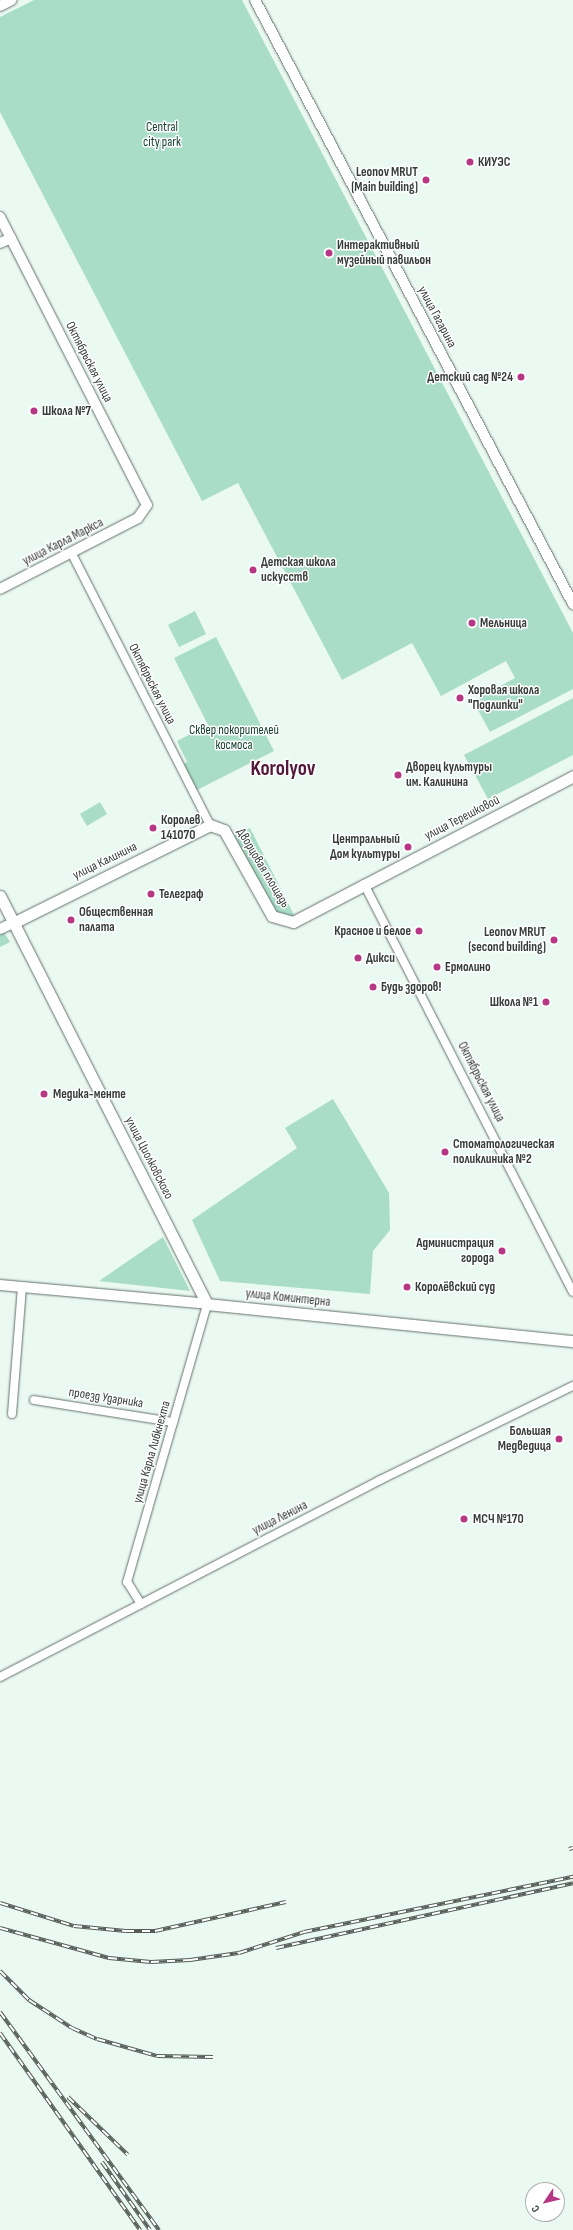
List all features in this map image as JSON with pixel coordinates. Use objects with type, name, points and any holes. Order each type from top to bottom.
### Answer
[{"type":"main road","name":"улица Терешковой","points":[[364,884],[573,776]]},
{"type":"main road","name":"Дворцовая площадь","points":[[210,825],[224,830],[272,916],[281,921],[293,922],[364,884]]},
{"type":"main road","name":"улица Калинина","points":[[13,923],[210,825]]},
{"type":"main road","name":"улица Циолковского","points":[[0,896],[207,1304]]},
{"type":"main road","name":"улица Коминтерна","points":[[207,1304],[573,1341]]},
{"type":"street","points":[[0,6],[12,0]]},
{"type":"street","name":"улица Гагарина","points":[[255,0],[573,604]]},
{"type":"street","name":"Октябрьская улица","points":[[0,218],[148,505],[138,518]]},
{"type":"street","points":[[0,244],[11,238]]},
{"type":"street","name":"улица Карла Маркса","points":[[0,589],[138,518]]},
{"type":"street","name":"Октябрьская улица","points":[[71,552],[210,825]]},
{"type":"street","name":"Октябрьская улица","points":[[364,884],[573,1292]]},
{"type":"street","name":"улица Калинина","points":[[0,929],[13,923]]},
{"type":"street","name":"улица Коминтерна","points":[[0,1285],[207,1304]]},
{"type":"street","points":[[12,1414],[22,1287]]},
{"type":"street","name":"улица Карла Либкнехта","points":[[140,1604],[127,1582],[207,1304]]},
{"type":"street","name":"улица Ленина","points":[[0,1677],[140,1604],[573,1386]]},
{"type":"street","name":"проезд Ударника","points":[[34,1400],[173,1422]]},
{"type":"green space","name":"Central city park","points":[[34,0],[242,0],[573,633],[573,689],[490,732],[473,701],[515,678],[506,661],[441,696],[412,643],[342,680],[238,483],[202,501],[0,112],[0,17]]},
{"type":"green space","points":[[195,611],[206,634],[179,647],[168,625]]},
{"type":"green space","name":"Сквер покорителей космоса","points":[[216,637],[274,751],[195,791],[182,765],[187,762],[177,741],[208,725],[174,658]]},
{"type":"green space","points":[[573,698],[573,755],[488,799],[464,755]]},
{"type":"green space","points":[[100,802],[107,814],[87,826],[80,814]]},
{"type":"green space","points":[[250,828],[294,915],[286,918],[274,913],[232,837]]},
{"type":"green space","points":[[3,931],[10,942],[0,947],[0,933]]},
{"type":"green space","points":[[333,1099],[389,1193],[390,1230],[373,1251],[370,1294],[220,1281],[192,1220],[297,1148],[285,1128]]},
{"type":"green space","points":[[163,1237],[190,1291],[99,1281]]},
{"type":"railway","points":[[569,1849],[573,1848]]},
{"type":"railway","points":[[0,1928],[109,1958],[151,1962],[190,1960],[239,1953],[304,1932],[573,1877]]},
{"type":"railway","points":[[276,1948],[573,1883]]},
{"type":"railway","points":[[0,1903],[74,1926],[126,1931],[155,1931],[286,1902]]},
{"type":"railway","points":[[0,1971],[29,2000],[72,2028],[97,2039],[157,2056],[213,2057]]},
{"type":"railway","points":[[0,2012],[159,2230]]},
{"type":"railway","points":[[0,2033],[140,2230]]},
{"type":"railway","points":[[68,2097],[128,2155]]},
{"type":"railway","points":[[102,2162],[150,2230]]},
{"type":"place","name":"КИУЭС","points":[[470,162]]},
{"type":"place","name":"Leonov MRUT (Main building)","points":[[426,180]]},
{"type":"place","name":"Интерактивный музейный павильон","points":[[329,253]]},
{"type":"place","name":"Детский сад №24","points":[[521,377]]},
{"type":"place","name":"Школа №7","points":[[34,411]]},
{"type":"place","name":"Детская школа искусств","points":[[253,570]]},
{"type":"place","name":"Мельница","points":[[472,623]]},
{"type":"place","name":"Хоровая школа \"Подлипки\"","points":[[460,698]]},
{"type":"place","name":"Дворец культуры им. Калинина","points":[[398,775]]},
{"type":"place","name":"Королев 141070","points":[[153,828]]},
{"type":"place","name":"Центральный Дом культуры","points":[[408,847]]},
{"type":"place","name":"Телеграф","points":[[151,894]]},
{"type":"place","name":"Общественная палата","points":[[71,920]]},
{"type":"place","name":"Красное и белое","points":[[419,931]]},
{"type":"place","name":"Leonov MRUT (second building)","points":[[554,940]]},
{"type":"place","name":"Дикси","points":[[358,958]]},
{"type":"place","name":"Ермолино","points":[[437,967]]},
{"type":"place","name":"Будь здоров!","points":[[373,987]]},
{"type":"place","name":"Школа №1","points":[[546,1002]]},
{"type":"place","name":"Медика-менте","points":[[44,1094]]},
{"type":"place","name":"Стоматологическая поликлиника №2","points":[[445,1152]]},
{"type":"place","name":"Администрация города","points":[[502,1251]]},
{"type":"place","name":"Королёвский суд","points":[[407,1287]]},
{"type":"place","name":"Большая Медведица","points":[[559,1439]]},
{"type":"place","name":"МСЧ №170","points":[[464,1519]]},
{"type":"district","name":"Korolyov","points":[[283,769]]}]
